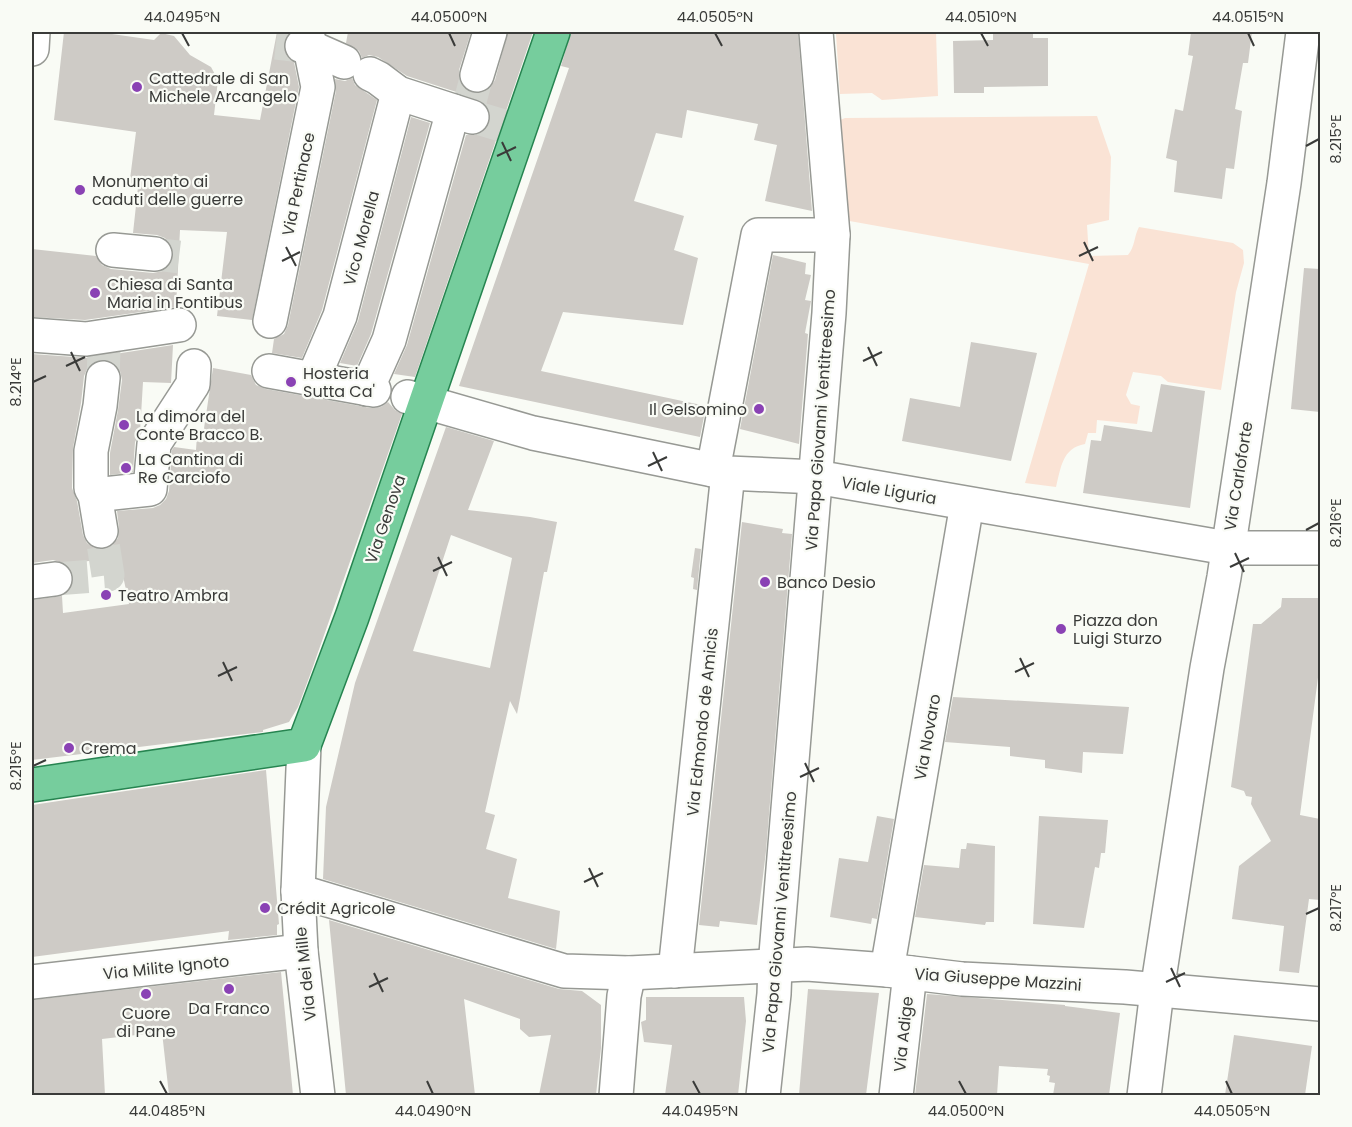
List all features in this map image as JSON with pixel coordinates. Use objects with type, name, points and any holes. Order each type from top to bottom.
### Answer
[{"type":"main road","name":"Via Genova","points":[[304,745],[352,617],[417,399],[481,118],[553,32]]},
{"type":"main road","points":[[32,785],[304,745]]},
{"type":"street","points":[[32,49],[33,32]]},
{"type":"street","points":[[477,75],[490,32]]},
{"type":"street","name":"Via Papa Giovanni Ventitreesimo","points":[[763,1095],[774,994],[829,313],[833,235],[816,32]]},
{"type":"street","name":"Via Carloforte","points":[[1144,1095],[1157,991],[1207,668],[1224,577],[1284,183],[1303,32]]},
{"type":"street","points":[[269,371],[370,390],[481,118],[398,93],[378,78],[306,41]]},
{"type":"street","name":"Via Pertinace","points":[[270,321],[318,87],[306,41]]},
{"type":"street","name":"Vico Morella","points":[[313,379],[340,316],[398,93]]},
{"type":"street","name":"Via Edmondo de Amicis","points":[[675,971],[721,471],[758,235],[833,235]]},
{"type":"street","points":[[113,250],[155,254]]},
{"type":"street","points":[[104,355],[179,325]]},
{"type":"street","points":[[32,335],[86,339],[104,355]]},
{"type":"street","points":[[101,531],[95,495],[91,488],[91,451],[100,406],[104,355]]},
{"type":"street","points":[[95,495],[150,489],[154,444],[193,384],[194,366]]},
{"type":"street","name":"Viale Liguria","points":[[417,399],[533,433],[721,471],[816,477],[1227,548],[1320,548]]},
{"type":"street","name":"Via Novaro","points":[[898,971],[967,504]]},
{"type":"street","name":"Via dei Mille","points":[[304,745],[298,891],[301,951],[318,1095]]},
{"type":"street","points":[[298,891],[564,971],[629,973],[624,996],[616,1095]]},
{"type":"street","name":"Via Milite Ignoto","points":[[32,982],[301,951]]},
{"type":"street","name":"Via Giuseppe Mazzini","points":[[629,973],[807,964],[962,979],[1125,987],[1320,1004]]},
{"type":"street","name":"Via Adige","points":[[896,1095],[898,971]]},
{"type":"shaded area","points":[[936,32],[938,96],[882,100],[872,93],[840,94],[836,34]]},
{"type":"shaded area","points":[[1097,116],[1111,157],[1109,220],[1087,225],[1089,256],[1128,255],[1139,227],[1233,243],[1243,250],[1244,263],[1236,292],[1221,390],[1168,382],[1161,376],[1133,372],[1126,395],[1131,404],[1140,406],[1137,424],[1097,420],[1096,433],[1088,433],[1085,444],[1077,446],[1067,454],[1061,466],[1056,487],[1025,483],[1089,264],[844,220],[838,121],[845,118]]},
{"type":"building","points":[[64,32],[98,32],[154,40],[161,33],[174,36],[190,55],[211,67],[218,80],[214,115],[260,120],[277,32],[289,32],[284,43],[285,53],[294,62],[299,87],[252,320],[217,316],[227,232],[180,230],[176,307],[85,320],[32,317],[32,249],[96,256],[102,265],[111,269],[153,273],[163,271],[171,264],[174,256],[172,247],[165,238],[133,233],[138,187],[129,187],[136,132],[54,120]]},
{"type":"building","points":[[348,32],[471,32],[459,70],[459,79],[464,88],[472,93],[481,93],[489,89],[495,80],[508,32],[533,32],[415,377],[394,374],[407,345],[466,135],[475,135],[484,131],[490,123],[490,114],[486,105],[478,99],[407,76],[378,57],[369,55],[362,58],[359,51],[346,43]]},
{"type":"building","points":[[571,32],[798,32],[812,211],[765,201],[777,145],[754,140],[758,124],[687,110],[682,138],[656,133],[634,201],[684,216],[674,250],[698,258],[683,325],[563,312],[541,371],[706,406],[700,437],[459,386],[569,68],[561,66]]},
{"type":"building","points":[[993,32],[1033,32],[1033,38],[1048,38],[1048,86],[984,87],[984,93],[954,93],[953,41],[993,40]]},
{"type":"building","points":[[1191,32],[1252,32],[1248,63],[1243,63],[1235,109],[1242,111],[1234,169],[1226,168],[1222,199],[1174,192],[1177,161],[1166,158],[1175,109],[1183,111],[1193,56],[1188,55]]},
{"type":"building","points":[[352,78],[355,85],[377,100],[322,310],[302,358],[272,353],[274,339],[284,334],[288,325],[336,91],[335,79],[345,81]]},
{"type":"building","points":[[411,117],[430,123],[371,334],[357,366],[340,363],[358,321]]},
{"type":"building","points":[[773,255],[806,263],[805,274],[811,275],[805,300],[811,301],[805,333],[808,334],[799,444],[740,429]]},
{"type":"building","points":[[1304,268],[1320,269],[1320,412],[1291,409]]},
{"type":"building","points":[[971,342],[1037,353],[1011,461],[902,441],[910,398],[960,407]]},
{"type":"building","points":[[173,345],[171,383],[143,382],[140,432],[135,442],[133,472],[110,475],[110,453],[122,380],[120,371],[114,363],[106,359],[95,361],[88,367],[84,376],[73,448],[72,488],[77,501],[83,535],[87,543],[94,548],[105,549],[112,546],[118,538],[117,511],[153,508],[166,499],[169,491],[172,450],[174,447],[196,450],[197,435],[203,435],[213,368],[251,375],[256,385],[266,389],[371,408],[381,407],[388,402],[402,414],[310,675],[298,707],[289,722],[263,730],[263,732],[32,760],[32,600],[62,596],[63,613],[129,604],[119,557],[66,564],[53,560],[32,563],[32,354],[89,358]]},
{"type":"building","points":[[1161,384],[1205,391],[1190,508],[1083,493],[1091,440],[1101,441],[1104,425],[1152,432]]},
{"type":"building","points":[[446,427],[494,441],[468,510],[557,522],[547,572],[544,572],[517,714],[510,701],[485,812],[495,815],[486,849],[517,859],[508,898],[560,911],[556,949],[323,879],[326,807],[355,683]],"holes":[[[451,535],[512,558],[490,668],[413,651]]]},
{"type":"building","points":[[742,522],[783,529],[782,533],[792,534],[766,851],[757,925],[720,921],[719,927],[699,925]]},
{"type":"building","points":[[695,548],[701,549],[697,590],[693,589],[694,578],[691,577]]},
{"type":"building","points":[[1282,598],[1320,598],[1320,668],[1300,815],[1320,819],[1320,900],[1309,899],[1299,973],[1279,971],[1284,926],[1232,919],[1239,866],[1271,841],[1251,804],[1252,797],[1246,796],[1244,791],[1231,787],[1253,624],[1261,624],[1281,607]]},
{"type":"building","points":[[953,697],[1129,707],[1123,754],[1083,752],[1082,773],[1045,768],[1045,760],[1010,756],[1010,747],[945,742]]},
{"type":"building","points":[[266,770],[279,924],[277,935],[228,940],[229,931],[32,957],[32,805]]},
{"type":"building","points":[[877,816],[894,819],[877,919],[872,918],[871,924],[830,917],[839,858],[868,862]]},
{"type":"building","points":[[1039,816],[1108,820],[1105,853],[1101,853],[1099,868],[1095,867],[1084,928],[1033,924]]},
{"type":"building","points":[[967,843],[995,846],[994,922],[986,922],[985,925],[915,917],[924,865],[959,868],[961,849],[966,849]]},
{"type":"building","points":[[329,920],[559,989],[582,991],[601,1005],[601,1048],[596,1095],[539,1095],[551,1035],[529,1037],[520,1029],[520,1019],[464,999],[475,1095],[346,1095]]},
{"type":"building","points":[[281,972],[293,1095],[169,1095],[162,1032],[102,1039],[105,1095],[32,1095],[32,1000]]},
{"type":"building","points":[[808,989],[879,993],[866,1095],[799,1095]]},
{"type":"building","points":[[927,994],[1065,1005],[1120,1013],[1109,1095],[1053,1095],[1055,1083],[1049,1082],[1048,1069],[999,1066],[997,1095],[915,1095]]},
{"type":"building","points":[[646,997],[744,997],[746,1021],[738,1095],[665,1095],[672,1045],[644,1042],[641,1022],[646,1020]]},
{"type":"building","points":[[1234,1035],[1312,1046],[1305,1095],[1225,1095]]},
{"type":"tunnel","points":[[276,43],[302,46]]},
{"type":"tunnel","points":[[468,109],[477,75]]},
{"type":"tunnel","points":[[474,117],[504,126]]},
{"type":"tunnel","points":[[155,254],[179,257]]},
{"type":"tunnel","points":[[103,378],[104,351]]},
{"type":"tunnel","points":[[55,579],[108,575],[101,531]]},
{"type":"place","name":"Cattedrale di San Michele Arcangelo","points":[[137,87]]},
{"type":"place","name":"Monumento ai caduti delle guerre","points":[[80,190]]},
{"type":"place","name":"Chiesa di Santa Maria in Fontibus","points":[[95,293]]},
{"type":"place","name":"Hosteria Sutta Ca'","points":[[291,382]]},
{"type":"place","name":"Il Gelsomino","points":[[759,409]]},
{"type":"place","name":"La dimora del Conte Bracco B.","points":[[124,425]]},
{"type":"place","name":"La Cantina di Re Carciofo","points":[[126,468]]},
{"type":"place","name":"Banco Desio","points":[[765,582]]},
{"type":"place","name":"Teatro Ambra","points":[[106,595]]},
{"type":"place","name":"Piazza don Luigi Sturzo","points":[[1061,629]]},
{"type":"place","name":"Crema","points":[[69,748]]},
{"type":"place","name":"Crédit Agricole","points":[[265,908]]},
{"type":"place","name":"Da Franco","points":[[229,989]]},
{"type":"place","name":"Cuore di Pane","points":[[146,994]]}]
